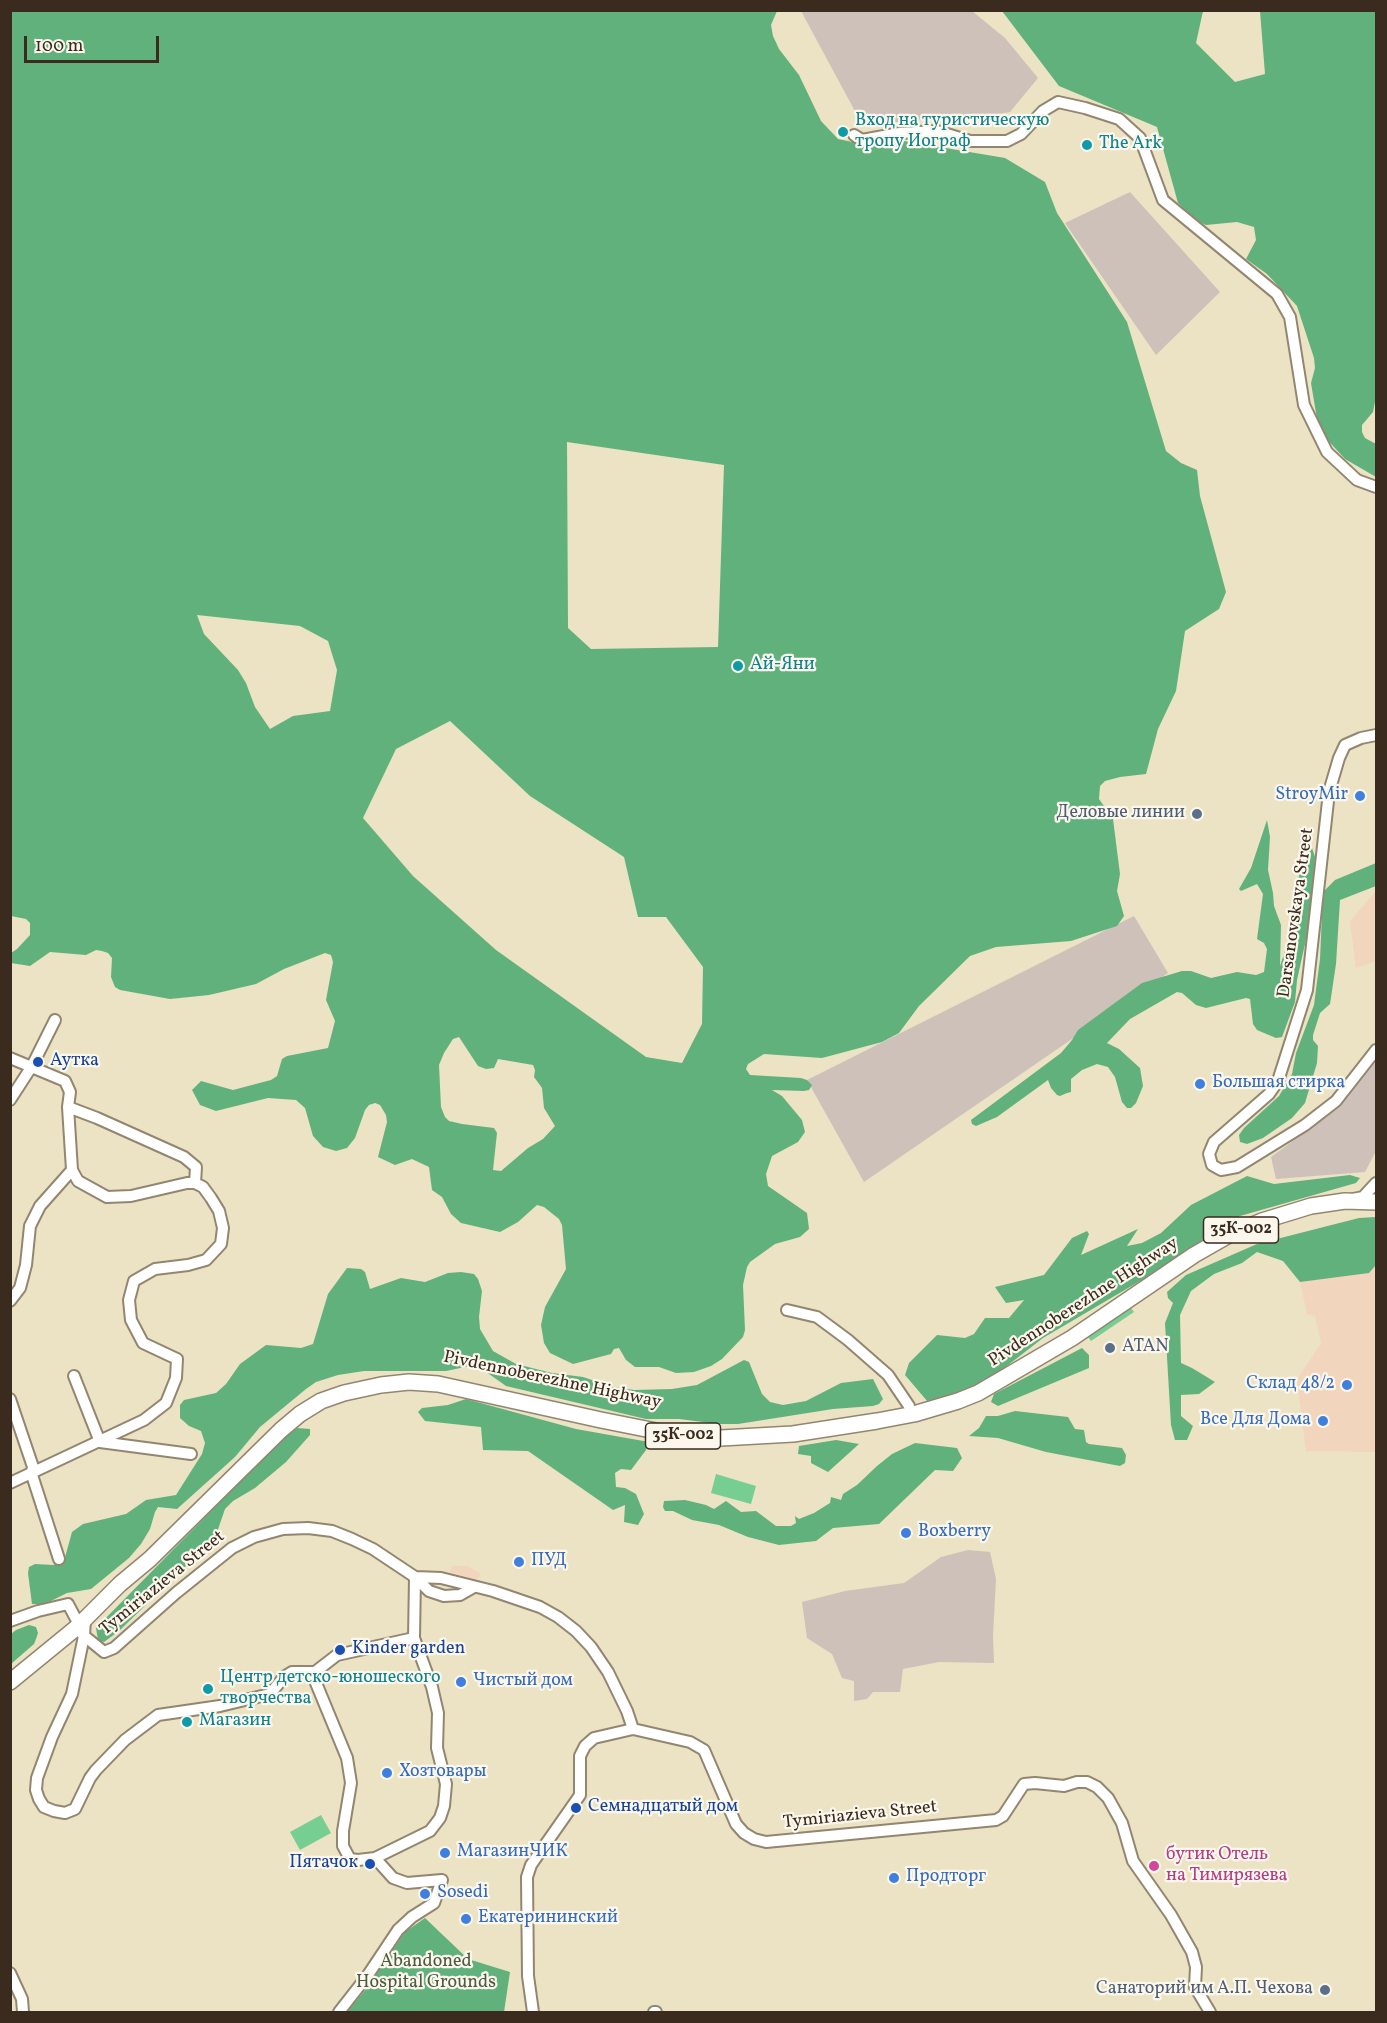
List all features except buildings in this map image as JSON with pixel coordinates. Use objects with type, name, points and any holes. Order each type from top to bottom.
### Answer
[{"type":"highway","name":"Pivdennoberezhne Highway","points":[[76,1627],[261,1438],[297,1406],[317,1393],[340,1385],[377,1376],[406,1374],[435,1376],[597,1412],[682,1428],[717,1430],[780,1426],[909,1406],[954,1393],[988,1378],[1068,1330],[1191,1247],[1244,1218],[1292,1204],[1344,1196],[1372,1199]]},
{"type":"highway","name":"Pivdennoberezhne Highway","points":[[10,1673],[76,1627],[184,1527],[281,1430],[300,1414],[321,1401],[344,1393],[381,1385],[409,1382],[438,1384],[654,1431],[686,1437],[721,1438],[793,1434],[905,1416],[978,1393],[1072,1338],[1211,1245],[1262,1221],[1311,1206],[1372,1199]]},
{"type":"highway","name":"35К-002","points":[[10,1682],[76,1627]]},
{"type":"street","points":[[854,135],[862,140],[900,133],[937,131],[970,141],[1007,141],[1021,134],[1043,111],[1058,102],[1119,119],[1140,138],[1163,200],[1277,294],[1290,317],[1304,405],[1327,452],[1356,480],[1377,487]]},
{"type":"street","name":"Darsanovskaya Street","points":[[1377,735],[1361,738],[1345,745],[1338,758],[1329,792],[1306,990],[1278,1081],[1269,1094],[1214,1142],[1209,1154],[1212,1165],[1221,1170],[1237,1167],[1305,1125],[1335,1101],[1377,1050]]},
{"type":"street","points":[[10,1100],[32,1066],[55,1020]]},
{"type":"street","points":[[10,1058],[65,1081],[70,1092],[68,1107],[72,1170],[78,1181],[107,1197],[131,1196],[195,1183],[203,1187],[219,1212],[223,1228],[221,1244],[206,1260],[155,1269],[134,1281],[129,1300],[131,1320],[143,1343],[177,1359],[176,1378],[166,1403],[144,1420],[10,1483]]},
{"type":"street","points":[[68,1107],[184,1157],[196,1167],[195,1183]]},
{"type":"street","points":[[10,1301],[20,1288],[26,1265],[30,1226],[40,1206],[72,1170]]},
{"type":"street","points":[[1372,1199],[1377,1183]]},
{"type":"street","points":[[786,1310],[817,1317],[848,1340],[888,1375],[909,1406]]},
{"type":"street","points":[[74,1376],[100,1442]]},
{"type":"street","points":[[10,1399],[59,1559]]},
{"type":"street","points":[[100,1442],[191,1454]]},
{"type":"street","name":"Tymiriazieva Street","points":[[76,1627],[104,1652],[114,1648],[176,1593],[232,1548],[254,1537],[283,1529],[308,1528],[332,1531],[374,1549],[415,1577],[429,1591]]},
{"type":"street","points":[[315,1672],[316,1683],[347,1758],[351,1783],[343,1831],[343,1846],[350,1859],[358,1860],[375,1858],[430,1831],[440,1818],[444,1806],[446,1784],[437,1748],[438,1713],[432,1688],[414,1638],[415,1577],[441,1578],[516,1598],[540,1607],[576,1631],[591,1647],[608,1672],[633,1729],[594,1738],[585,1746],[580,1756],[580,1795],[531,1865],[527,1877],[528,1976],[532,2013]]},
{"type":"street","points":[[416,1600],[429,1591],[444,1596],[460,1595],[474,1587]]},
{"type":"street","points":[[10,1622],[38,1611],[68,1604],[76,1627],[72,1694],[52,1737],[37,1778],[36,1790],[44,1807],[65,1813],[75,1809],[96,1770],[125,1740],[158,1715],[220,1706],[270,1694],[284,1677],[292,1672],[315,1672],[338,1655],[414,1638]]},
{"type":"street","name":"Tymiriazieva Street","points":[[633,1729],[690,1742],[704,1750],[736,1824],[744,1833],[766,1842],[996,1820],[1003,1816],[1024,1784],[1064,1786],[1087,1782],[1097,1787],[1108,1798],[1122,1823],[1133,1862],[1171,1915],[1192,1952],[1196,1967],[1195,1987],[1210,2013]]},
{"type":"street","points":[[339,2013],[398,1930],[412,1917],[434,1904],[442,1880],[407,1883],[393,1878],[375,1858]]},
{"type":"street","points":[[10,1972],[22,1999],[23,2013]]},
{"type":"shaded area","points":[[801,11],[972,11],[1005,38],[1038,78],[1010,112],[958,121],[933,118],[863,126]]},
{"type":"shaded area","points":[[1130,192],[1220,292],[1156,355],[1065,223]]},
{"type":"shaded area","points":[[1376,891],[1376,961],[1356,968],[1350,921]]},
{"type":"shaded area","points":[[1134,916],[1168,973],[864,1182],[807,1080]]},
{"type":"shaded area","points":[[1376,1064],[1376,1151],[1365,1172],[1276,1179],[1271,1157],[1341,1106]]},
{"type":"shaded area","points":[[1376,1265],[1376,1452],[1306,1451],[1297,1380],[1321,1343],[1315,1316],[1307,1314],[1300,1282],[1368,1273]]},
{"type":"shaded area","points":[[968,1550],[990,1552],[996,1579],[994,1663],[939,1662],[903,1669],[900,1692],[873,1692],[867,1699],[854,1701],[854,1681],[842,1678],[832,1654],[807,1638],[802,1602],[845,1591],[904,1583],[941,1557]]},
{"type":"shaded area","points":[[452,1566],[467,1566],[480,1573],[479,1578],[450,1572]]},
{"type":"green space","points":[[11,11],[777,11],[771,25],[779,49],[799,75],[821,121],[838,139],[867,145],[898,140],[1005,158],[1045,182],[1057,213],[1127,322],[1166,451],[1181,463],[1197,470],[1200,496],[1226,592],[1219,609],[1185,631],[1176,691],[1158,729],[1146,774],[1120,777],[1105,781],[1100,786],[1099,799],[1113,819],[1120,874],[1117,891],[1124,916],[1117,926],[1071,941],[996,947],[970,956],[919,1006],[899,1033],[882,1042],[822,1058],[764,1054],[748,1064],[746,1069],[750,1075],[801,1078],[812,1085],[809,1090],[804,1091],[772,1090],[782,1096],[802,1120],[805,1132],[798,1142],[772,1156],[766,1174],[768,1186],[807,1213],[809,1229],[800,1237],[775,1244],[750,1262],[743,1285],[745,1330],[743,1337],[722,1359],[694,1372],[676,1373],[659,1367],[635,1367],[626,1360],[619,1348],[614,1349],[611,1354],[573,1364],[550,1353],[544,1343],[541,1325],[545,1307],[566,1269],[562,1225],[559,1219],[544,1207],[537,1205],[518,1222],[500,1232],[461,1223],[451,1214],[442,1197],[432,1190],[429,1167],[412,1159],[395,1165],[378,1157],[387,1122],[380,1105],[375,1103],[369,1105],[355,1138],[347,1148],[336,1151],[323,1147],[313,1136],[305,1108],[296,1100],[268,1098],[216,1111],[200,1105],[192,1090],[201,1081],[233,1090],[271,1080],[277,1076],[282,1059],[287,1056],[328,1048],[335,1021],[326,1000],[333,962],[331,955],[325,953],[284,969],[256,984],[209,995],[170,999],[120,990],[115,987],[111,977],[112,958],[108,953],[102,951],[96,950],[86,955],[50,952],[30,966],[11,963],[11,953],[30,935],[30,923],[26,919],[11,916]],"holes":[[[567,442],[724,465],[718,647],[591,649],[568,628]],[[197,615],[300,626],[328,641],[337,670],[330,711],[293,716],[270,729],[255,707],[246,683],[238,670],[204,634]],[[450,721],[530,796],[624,857],[638,917],[666,917],[703,967],[702,1024],[682,1063],[646,1057],[496,950],[413,876],[363,818],[396,749]],[[459,1037],[478,1066],[486,1069],[494,1068],[498,1059],[533,1065],[534,1077],[542,1088],[544,1108],[555,1126],[543,1139],[528,1148],[501,1171],[493,1170],[497,1133],[494,1128],[449,1121],[441,1107],[439,1065],[453,1039]]]},
{"type":"green space","points":[[1002,11],[1203,11],[1196,43],[1235,82],[1265,74],[1260,11],[1376,11],[1376,397],[1373,412],[1362,425],[1362,432],[1365,438],[1376,444],[1376,477],[1345,459],[1323,435],[1317,419],[1311,383],[1315,368],[1314,358],[1297,306],[1267,274],[1246,259],[1256,240],[1254,227],[1237,222],[1206,225],[1197,221],[1178,203],[1157,127],[1059,86]]},
{"type":"green space","points":[[1267,820],[1270,837],[1268,870],[1274,906],[1281,925],[1280,966],[1291,933],[1296,887],[1305,855],[1312,848],[1315,857],[1309,926],[1297,980],[1295,1002],[1282,1037],[1276,1038],[1257,1030],[1253,1024],[1250,999],[1206,1008],[1196,1005],[1182,993],[1177,992],[1130,1019],[1107,1043],[1119,1049],[1140,1068],[1143,1086],[1136,1103],[1131,1108],[1127,1108],[1122,1102],[1115,1077],[1108,1067],[1097,1064],[1082,1070],[1071,1079],[1071,1092],[1057,1095],[1048,1080],[997,1117],[976,1126],[972,1124],[971,1120],[1061,1053],[1078,1030],[1142,983],[1182,971],[1191,971],[1211,978],[1237,972],[1256,975],[1264,972],[1267,949],[1264,943],[1257,939],[1263,894],[1257,884],[1241,891],[1239,889],[1251,868]]},
{"type":"green space","points":[[1376,863],[1376,886],[1340,900],[1336,964],[1330,1004],[1320,1013],[1313,1035],[1313,1040],[1318,1046],[1317,1063],[1305,1103],[1292,1118],[1263,1138],[1247,1144],[1240,1142],[1239,1135],[1244,1128],[1279,1096],[1292,1074],[1296,1053],[1314,1005],[1320,959],[1323,892],[1335,880]]},
{"type":"green space","points":[[1350,1175],[1360,1178],[1356,1183],[1240,1216],[1186,1254],[1043,1338],[990,1379],[970,1390],[928,1402],[905,1375],[909,1363],[937,1335],[965,1338],[974,1334],[985,1318],[1009,1318],[1024,1300],[1006,1303],[995,1287],[1044,1275],[1072,1238],[1087,1231],[1089,1234],[1081,1255],[1138,1229],[1127,1246],[1142,1243],[1161,1233],[1191,1205],[1247,1176],[1274,1184]]},
{"type":"green space","points":[[1376,1217],[1376,1265],[1369,1273],[1300,1282],[1283,1261],[1257,1252],[1242,1263],[1214,1274],[1191,1291],[1180,1315],[1181,1363],[1215,1382],[1199,1394],[1181,1395],[1181,1416],[1193,1426],[1187,1440],[1175,1440],[1171,1425],[1165,1323],[1173,1303],[1168,1298],[1167,1292],[1186,1275],[1257,1244],[1359,1218]]},
{"type":"green space","points":[[347,1268],[361,1269],[365,1272],[370,1289],[401,1278],[425,1282],[448,1273],[474,1274],[482,1291],[480,1329],[493,1351],[516,1364],[552,1373],[583,1377],[600,1385],[634,1390],[672,1389],[697,1385],[744,1360],[749,1362],[762,1394],[770,1402],[783,1405],[806,1401],[841,1383],[873,1379],[883,1399],[879,1404],[873,1406],[833,1409],[738,1424],[719,1424],[679,1419],[646,1419],[506,1386],[482,1369],[470,1366],[446,1371],[364,1371],[338,1375],[316,1382],[260,1427],[235,1457],[177,1509],[158,1507],[150,1529],[141,1544],[129,1558],[91,1589],[67,1593],[45,1604],[32,1604],[29,1567],[35,1564],[53,1565],[64,1561],[72,1532],[83,1524],[126,1514],[146,1500],[176,1495],[202,1454],[205,1443],[201,1431],[189,1426],[180,1418],[180,1405],[184,1400],[216,1393],[226,1384],[240,1364],[266,1345],[301,1348],[313,1344],[328,1294]]},
{"type":"green space","points":[[1131,1308],[1134,1312],[1091,1341],[1088,1337]]},
{"type":"green space","points":[[1082,1348],[1089,1355],[1089,1368],[998,1406],[991,1402],[994,1394]]},
{"type":"green space","points":[[466,1399],[576,1429],[649,1442],[646,1450],[631,1470],[621,1469],[615,1473],[616,1487],[625,1488],[636,1494],[644,1514],[638,1525],[624,1522],[625,1505],[613,1510],[528,1451],[483,1450],[481,1427],[425,1421],[418,1412],[422,1408],[448,1405]]},
{"type":"green space","points":[[1015,1411],[1068,1417],[1075,1429],[1084,1430],[1086,1442],[1089,1444],[1122,1448],[1126,1455],[1125,1463],[1120,1466],[1046,1452],[998,1438],[969,1436],[979,1428],[986,1416],[998,1416]]},
{"type":"green space","points":[[297,1428],[310,1429],[310,1435],[286,1462],[225,1509],[215,1538],[119,1631],[104,1642],[98,1640],[96,1628],[287,1435]]},
{"type":"green space","points":[[836,1440],[859,1444],[828,1472],[811,1463],[811,1456],[798,1454],[799,1446]]},
{"type":"green space","points":[[915,1443],[957,1448],[962,1458],[953,1471],[935,1470],[879,1524],[833,1528],[816,1541],[779,1545],[748,1537],[719,1525],[692,1520],[673,1511],[665,1511],[663,1507],[664,1501],[685,1500],[714,1509],[726,1501],[741,1512],[756,1511],[776,1526],[791,1526],[796,1523],[795,1516],[799,1519],[814,1513],[830,1503],[831,1497],[841,1500],[843,1494],[857,1485],[892,1454]]},
{"type":"green space","points":[[716,1474],[756,1486],[751,1504],[711,1493]]},
{"type":"green space","points":[[29,1625],[36,1627],[38,1633],[34,1644],[11,1664],[11,1634]]},
{"type":"green space","points":[[321,1815],[331,1833],[300,1850],[290,1832]]},
{"type":"green space","name":"Abandoned Hospital Grounds","points":[[425,1918],[468,1959],[510,1972],[504,2012],[347,2012],[367,1988],[405,1932]]},
{"type":"place","name":"Вход на туристическую тропу Иограф","points":[[843,132]]},
{"type":"place","name":"The Ark","points":[[1087,145]]},
{"type":"place","name":"Ай-Яни","points":[[738,666]]},
{"type":"place","name":"StroyMir","points":[[1360,796]]},
{"type":"place","name":"Деловые линии","points":[[1197,814]]},
{"type":"place","name":"Аутка","points":[[38,1062]]},
{"type":"place","name":"Большая стирка","points":[[1200,1084]]},
{"type":"place","name":"ATAN","points":[[1110,1348]]},
{"type":"place","name":"Склад 48/2","points":[[1347,1385]]},
{"type":"place","name":"Все Для Дома","points":[[1323,1421]]},
{"type":"place","name":"Boxberry","points":[[906,1533]]},
{"type":"place","name":"ПУД","points":[[519,1562]]},
{"type":"place","name":"Kinder garden","points":[[340,1650]]},
{"type":"place","name":"Чистый дом","points":[[461,1682]]},
{"type":"place","name":"Центр детско-юношеского творчества","points":[[208,1689]]},
{"type":"place","name":"Магазин","points":[[187,1722]]},
{"type":"place","name":"Хозтовары","points":[[387,1773]]},
{"type":"place","name":"Семнадцатый дом","points":[[576,1808]]},
{"type":"place","name":"МагазинЧИК","points":[[445,1853]]},
{"type":"place","name":"Пятачок","points":[[370,1864]]},
{"type":"place","name":"бутик Отель на Тимирязева","points":[[1154,1866]]},
{"type":"place","name":"Продторг","points":[[894,1878]]},
{"type":"place","name":"Sosedi","points":[[425,1894]]},
{"type":"place","name":"Екатерининский","points":[[466,1919]]},
{"type":"place","name":"Санаторий им А.П. Чехова","points":[[1325,1990]]}]
